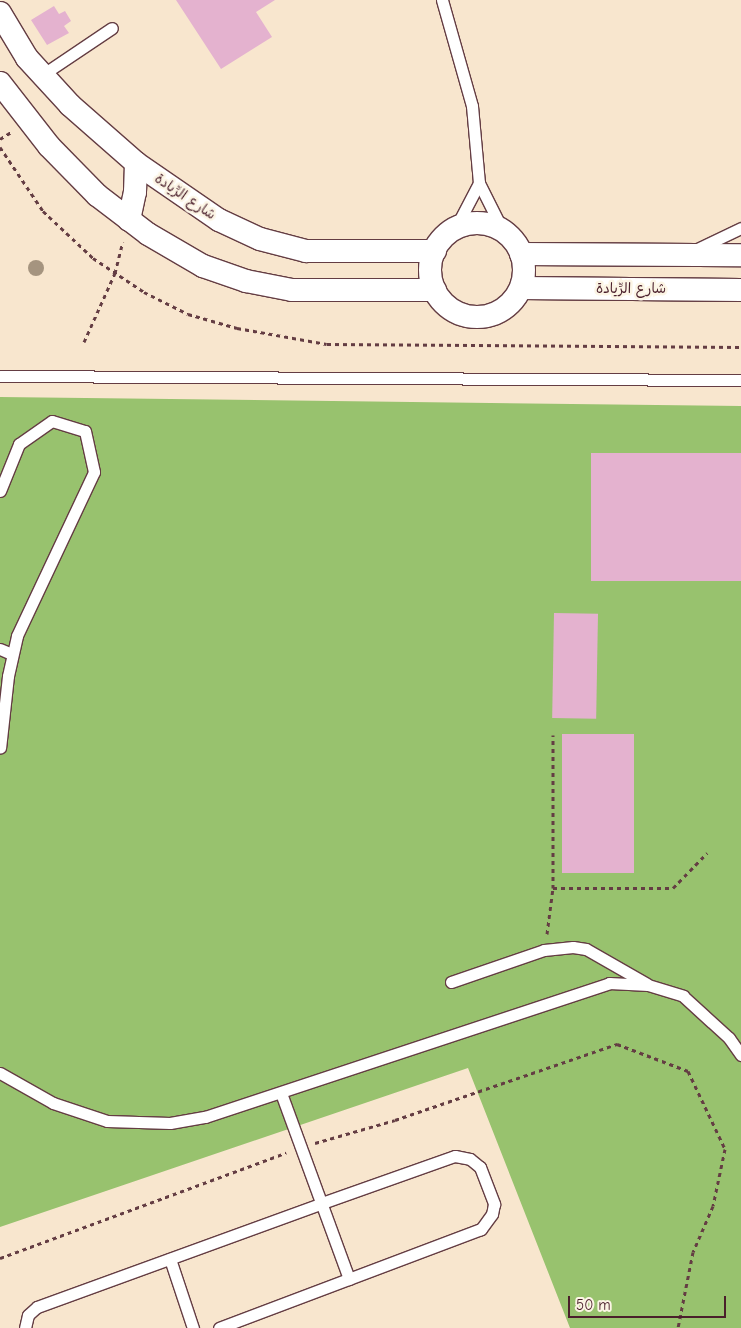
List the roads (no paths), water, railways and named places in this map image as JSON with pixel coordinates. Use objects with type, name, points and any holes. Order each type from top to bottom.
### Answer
[{"type":"street","name":"شارع الرِّيادة","points":[[0,15],[20,48],[42,75],[99,132],[136,163],[218,220],[274,244],[332,253],[435,251]]},
{"type":"street","points":[[3,94],[72,171],[129,220],[203,266],[253,283],[317,292],[435,290]]},
{"type":"street","points":[[129,220],[135,192],[136,163]]},
{"type":"street","points":[[479,224],[503,231],[521,254],[524,271],[521,288],[506,307],[478,316],[450,308],[435,290],[430,270],[435,251],[455,229],[479,224]]},
{"type":"street","points":[[521,254],[741,254]]},
{"type":"street","name":"شارع الرِّيادة","points":[[521,288],[741,290]]},
{"type":"lane","points":[[442,0],[472,106],[479,183],[503,231]]},
{"type":"lane","points":[[42,75],[112,28]]},
{"type":"lane","points":[[455,229],[479,183]]},
{"type":"lane","points":[[686,254],[741,228]]},
{"type":"lane","points":[[0,376],[215,375],[741,380]]},
{"type":"lane","points":[[0,491],[19,444],[52,421],[85,431],[94,472],[17,636],[12,654],[0,748]]},
{"type":"lane","points":[[0,649],[12,654]]},
{"type":"lane","points":[[451,982],[544,950],[572,947],[586,949],[648,985],[683,996],[729,1038],[741,1056]]},
{"type":"lane","points":[[0,1073],[53,1103],[107,1122],[170,1124],[205,1117],[281,1093],[609,983],[648,985]]},
{"type":"lane","points":[[281,1093],[349,1279]]},
{"type":"lane","points":[[25,1328],[28,1315],[37,1306],[322,1203],[456,1156],[470,1159],[480,1167],[494,1204],[492,1214],[481,1229],[219,1328]]},
{"type":"lane","points":[[170,1259],[193,1328]]}]
